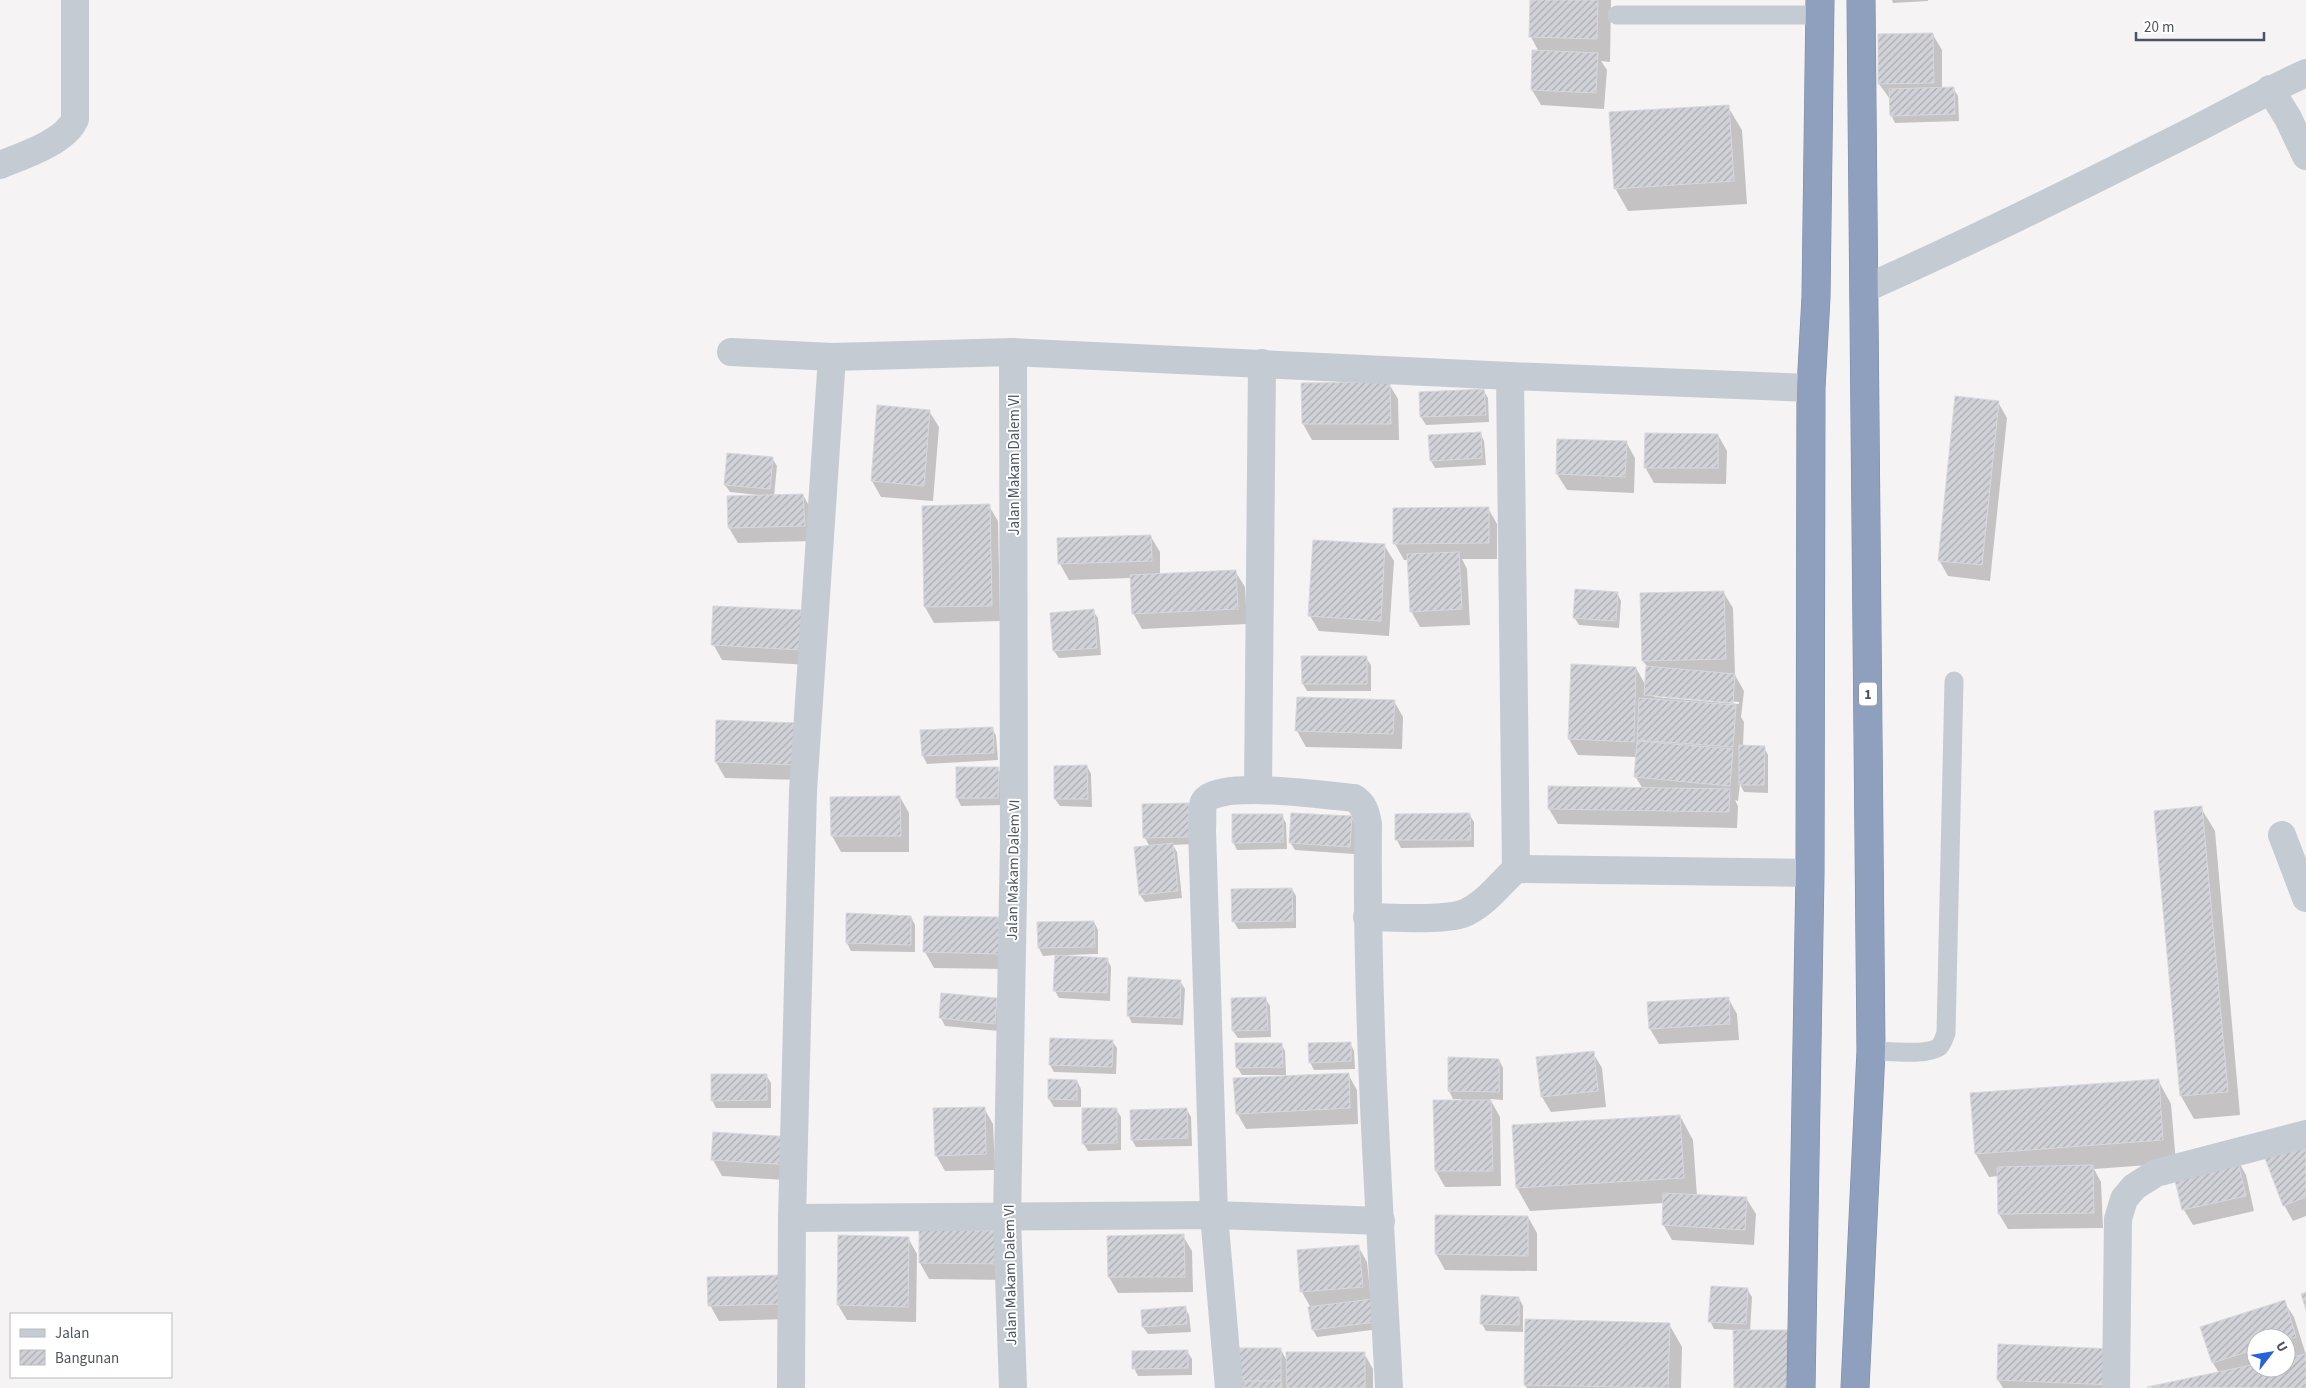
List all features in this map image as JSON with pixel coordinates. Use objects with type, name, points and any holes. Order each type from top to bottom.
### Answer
[{"type":"highway","name":"1","points":[[1855,1388],[1872,1051],[1861,0]]},
{"type":"highway","points":[[1801,1388],[1810,873],[1811,388],[1816,288],[1820,7]]},
{"type":"street","points":[[0,165],[52,142],[72,128],[75,119],[75,0]]},
{"type":"street","points":[[1864,289],[1963,245],[2184,135],[2270,89],[2306,73]]},
{"type":"street","points":[[2270,89],[2297,137]]},
{"type":"street","points":[[731,352],[832,357],[1013,352],[1510,376],[1811,388]]},
{"type":"street","name":"Jalan Makam Dalem VI","points":[[1012,1388],[1007,1218],[1014,842],[1013,352]]},
{"type":"street","points":[[791,1388],[792,1218],[803,791],[832,357]]},
{"type":"street","points":[[1258,789],[1262,363]]},
{"type":"street","points":[[1367,917],[1446,917],[1466,913],[1486,899],[1516,869],[1510,376]]},
{"type":"street","points":[[1229,1388],[1214,1215],[1202,829],[1204,803],[1208,798],[1218,793],[1258,789],[1354,798],[1361,803],[1368,824],[1367,917],[1389,1388]]},
{"type":"street","points":[[2282,835],[2306,898]]},
{"type":"street","points":[[1516,869],[1810,873]]},
{"type":"street","points":[[2116,1388],[2118,1219],[2124,1199],[2134,1187],[2156,1173],[2306,1134]]},
{"type":"street","points":[[792,1218],[1007,1218],[1214,1215],[1380,1220]]},
{"type":"lane","points":[[1616,15],[1820,7]]},
{"type":"lane","points":[[1872,1051],[1927,1051],[1938,1048],[1943,1042],[1946,1033],[1954,681]]},
{"type":"building","points":[[1530,0],[1598,0],[1597,39],[1529,37]]},
{"type":"building","points":[[1933,33],[1934,83],[1878,84],[1878,34]]},
{"type":"building","points":[[1532,50],[1598,53],[1596,93],[1531,90]]},
{"type":"building","points":[[1954,87],[1955,114],[1890,116],[1889,89]]},
{"type":"building","points":[[1729,105],[1734,181],[1614,189],[1609,112]]},
{"type":"building","points":[[1390,382],[1391,424],[1302,424],[1301,383]]},
{"type":"building","points":[[1484,389],[1486,415],[1420,417],[1419,392]]},
{"type":"building","points":[[1955,396],[1999,401],[1982,565],[1938,561]]},
{"type":"building","points":[[877,405],[930,410],[924,486],[871,481]]},
{"type":"building","points":[[1481,432],[1482,458],[1430,461],[1428,435]]},
{"type":"building","points":[[1645,433],[1718,434],[1718,468],[1644,468]]},
{"type":"building","points":[[1557,439],[1627,441],[1625,477],[1556,474]]},
{"type":"building","points":[[727,453],[773,457],[770,489],[724,485]]},
{"type":"building","points":[[803,494],[805,526],[728,528],[727,496]]},
{"type":"building","points":[[990,504],[992,606],[924,607],[922,506]]},
{"type":"building","points":[[1489,507],[1489,543],[1393,544],[1393,508]]},
{"type":"building","points":[[1151,535],[1152,561],[1058,564],[1057,538]]},
{"type":"building","points":[[1313,540],[1385,544],[1381,621],[1308,616]]},
{"type":"building","points":[[1459,552],[1462,609],[1410,612],[1407,554]]},
{"type":"building","points":[[1236,570],[1238,609],[1132,614],[1130,575]]},
{"type":"building","points":[[1575,589],[1618,592],[1616,621],[1573,618]]},
{"type":"building","points":[[1724,591],[1726,659],[1642,661],[1640,593]]},
{"type":"building","points":[[713,606],[803,610],[801,650],[711,645]]},
{"type":"building","points":[[1094,609],[1097,648],[1053,651],[1050,613]]},
{"type":"building","points":[[1301,656],[1367,656],[1367,684],[1302,684]]},
{"type":"building","points":[[1571,664],[1636,667],[1634,742],[1568,739]]},
{"type":"building","points":[[1646,666],[1735,674],[1733,703],[1644,695]]},
{"type":"building","points":[[1297,697],[1395,700],[1393,734],[1295,731]]},
{"type":"building","points":[[1639,698],[1736,705],[1733,747],[1637,740]]},
{"type":"building","points":[[716,720],[799,723],[798,765],[715,762]]},
{"type":"building","points":[[993,727],[994,753],[922,756],[920,730]]},
{"type":"building","points":[[1637,741],[1733,749],[1730,786],[1634,777]]},
{"type":"building","points":[[1739,745],[1765,746],[1764,785],[1739,785]]},
{"type":"building","points":[[1087,765],[1088,799],[1054,799],[1054,766]]},
{"type":"building","points":[[956,767],[999,767],[998,798],[956,798]]},
{"type":"building","points":[[1548,786],[1730,789],[1729,812],[1548,809]]},
{"type":"building","points":[[900,796],[901,836],[831,836],[830,797]]},
{"type":"building","points":[[1189,803],[1189,837],[1143,838],[1142,804]]},
{"type":"building","points":[[2202,806],[2228,1092],[2180,1096],[2154,811]]},
{"type":"building","points":[[1291,813],[1352,816],[1350,847],[1289,843]]},
{"type":"building","points":[[1470,813],[1471,840],[1395,840],[1395,814]]},
{"type":"building","points":[[1232,814],[1283,814],[1283,842],[1232,843]]},
{"type":"building","points":[[1173,843],[1178,891],[1139,895],[1134,847]]},
{"type":"building","points":[[1292,888],[1293,921],[1232,922],[1231,889]]},
{"type":"building","points":[[846,913],[911,916],[911,945],[846,943]]},
{"type":"building","points":[[924,916],[999,917],[999,954],[923,952]]},
{"type":"building","points":[[1094,921],[1095,947],[1038,948],[1037,922]]},
{"type":"building","points":[[1055,955],[1108,958],[1107,993],[1053,991]]},
{"type":"building","points":[[1128,977],[1181,980],[1180,1018],[1127,1016]]},
{"type":"building","points":[[941,993],[997,998],[995,1024],[939,1018]]},
{"type":"building","points":[[1266,997],[1268,1030],[1232,1031],[1231,998]]},
{"type":"building","points":[[1729,997],[1730,1024],[1649,1029],[1647,1002]]},
{"type":"building","points":[[1050,1038],[1113,1040],[1112,1067],[1049,1065]]},
{"type":"building","points":[[1351,1042],[1351,1061],[1309,1063],[1308,1043]]},
{"type":"building","points":[[1235,1043],[1282,1043],[1283,1067],[1236,1068]]},
{"type":"building","points":[[1594,1051],[1598,1091],[1541,1097],[1536,1057]]},
{"type":"building","points":[[1448,1057],[1499,1059],[1499,1092],[1448,1091]]},
{"type":"building","points":[[1349,1073],[1350,1108],[1236,1114],[1233,1078]]},
{"type":"building","points":[[711,1074],[767,1074],[767,1100],[711,1101]]},
{"type":"building","points":[[1048,1079],[1077,1080],[1077,1100],[1048,1099]]},
{"type":"building","points":[[2159,1079],[2163,1140],[1975,1154],[1970,1093]]},
{"type":"building","points":[[1433,1100],[1491,1100],[1493,1171],[1435,1171]]},
{"type":"building","points":[[985,1107],[986,1154],[935,1156],[933,1108]]},
{"type":"building","points":[[1082,1108],[1117,1108],[1117,1143],[1082,1144]]},
{"type":"building","points":[[1187,1108],[1188,1138],[1131,1140],[1130,1110]]},
{"type":"building","points":[[1680,1115],[1684,1178],[1516,1188],[1512,1125]]},
{"type":"building","points":[[713,1132],[793,1137],[792,1165],[711,1160]]},
{"type":"building","points":[[2306,1142],[2306,1197],[2283,1206],[2263,1153]]},
{"type":"building","points":[[2237,1158],[2246,1196],[2182,1210],[2173,1172]]},
{"type":"building","points":[[2093,1165],[2094,1213],[1998,1214],[1997,1167]]},
{"type":"building","points":[[1663,1193],[1747,1197],[1745,1230],[1662,1225]]},
{"type":"building","points":[[1435,1215],[1528,1216],[1528,1256],[1435,1254]]},
{"type":"building","points":[[919,1230],[1002,1231],[1002,1264],[919,1263]]},
{"type":"building","points":[[1184,1234],[1185,1277],[1108,1277],[1107,1236]]},
{"type":"building","points":[[838,1235],[909,1237],[908,1307],[837,1305]]},
{"type":"building","points":[[1359,1245],[1363,1287],[1300,1292],[1297,1250]]},
{"type":"building","points":[[782,1275],[783,1304],[708,1306],[707,1277]]},
{"type":"building","points":[[1711,1286],[1748,1288],[1746,1324],[1708,1322]]},
{"type":"building","points":[[2306,1292],[2306,1310],[2301,1294]]},
{"type":"building","points":[[1481,1295],[1519,1297],[1519,1325],[1480,1324]]},
{"type":"building","points":[[1372,1299],[1376,1322],[1312,1330],[1308,1307]]},
{"type":"building","points":[[2285,1300],[2293,1328],[2246,1328],[2246,1352],[2212,1363],[2200,1327]]},
{"type":"building","points":[[1186,1306],[1187,1324],[1142,1327],[1141,1310]]},
{"type":"building","points":[[1525,1319],[1670,1323],[1668,1388],[1524,1385]]},
{"type":"building","points":[[1733,1330],[1788,1330],[1789,1388],[1734,1388]]},
{"type":"building","points":[[1998,1344],[2115,1349],[2113,1385],[1997,1380]]},
{"type":"building","points":[[1239,1348],[1281,1348],[1281,1381],[1239,1381]]},
{"type":"building","points":[[1188,1350],[1188,1368],[1132,1369],[1132,1351]]},
{"type":"building","points":[[1286,1352],[1365,1352],[1365,1388],[1287,1388]]},
{"type":"building","points":[[2306,1354],[2306,1388],[2147,1387],[2246,1366],[2246,1378],[2296,1378],[2296,1356]]},
{"type":"building","points":[[1245,1381],[1281,1381],[1282,1388],[1245,1388]]}]
